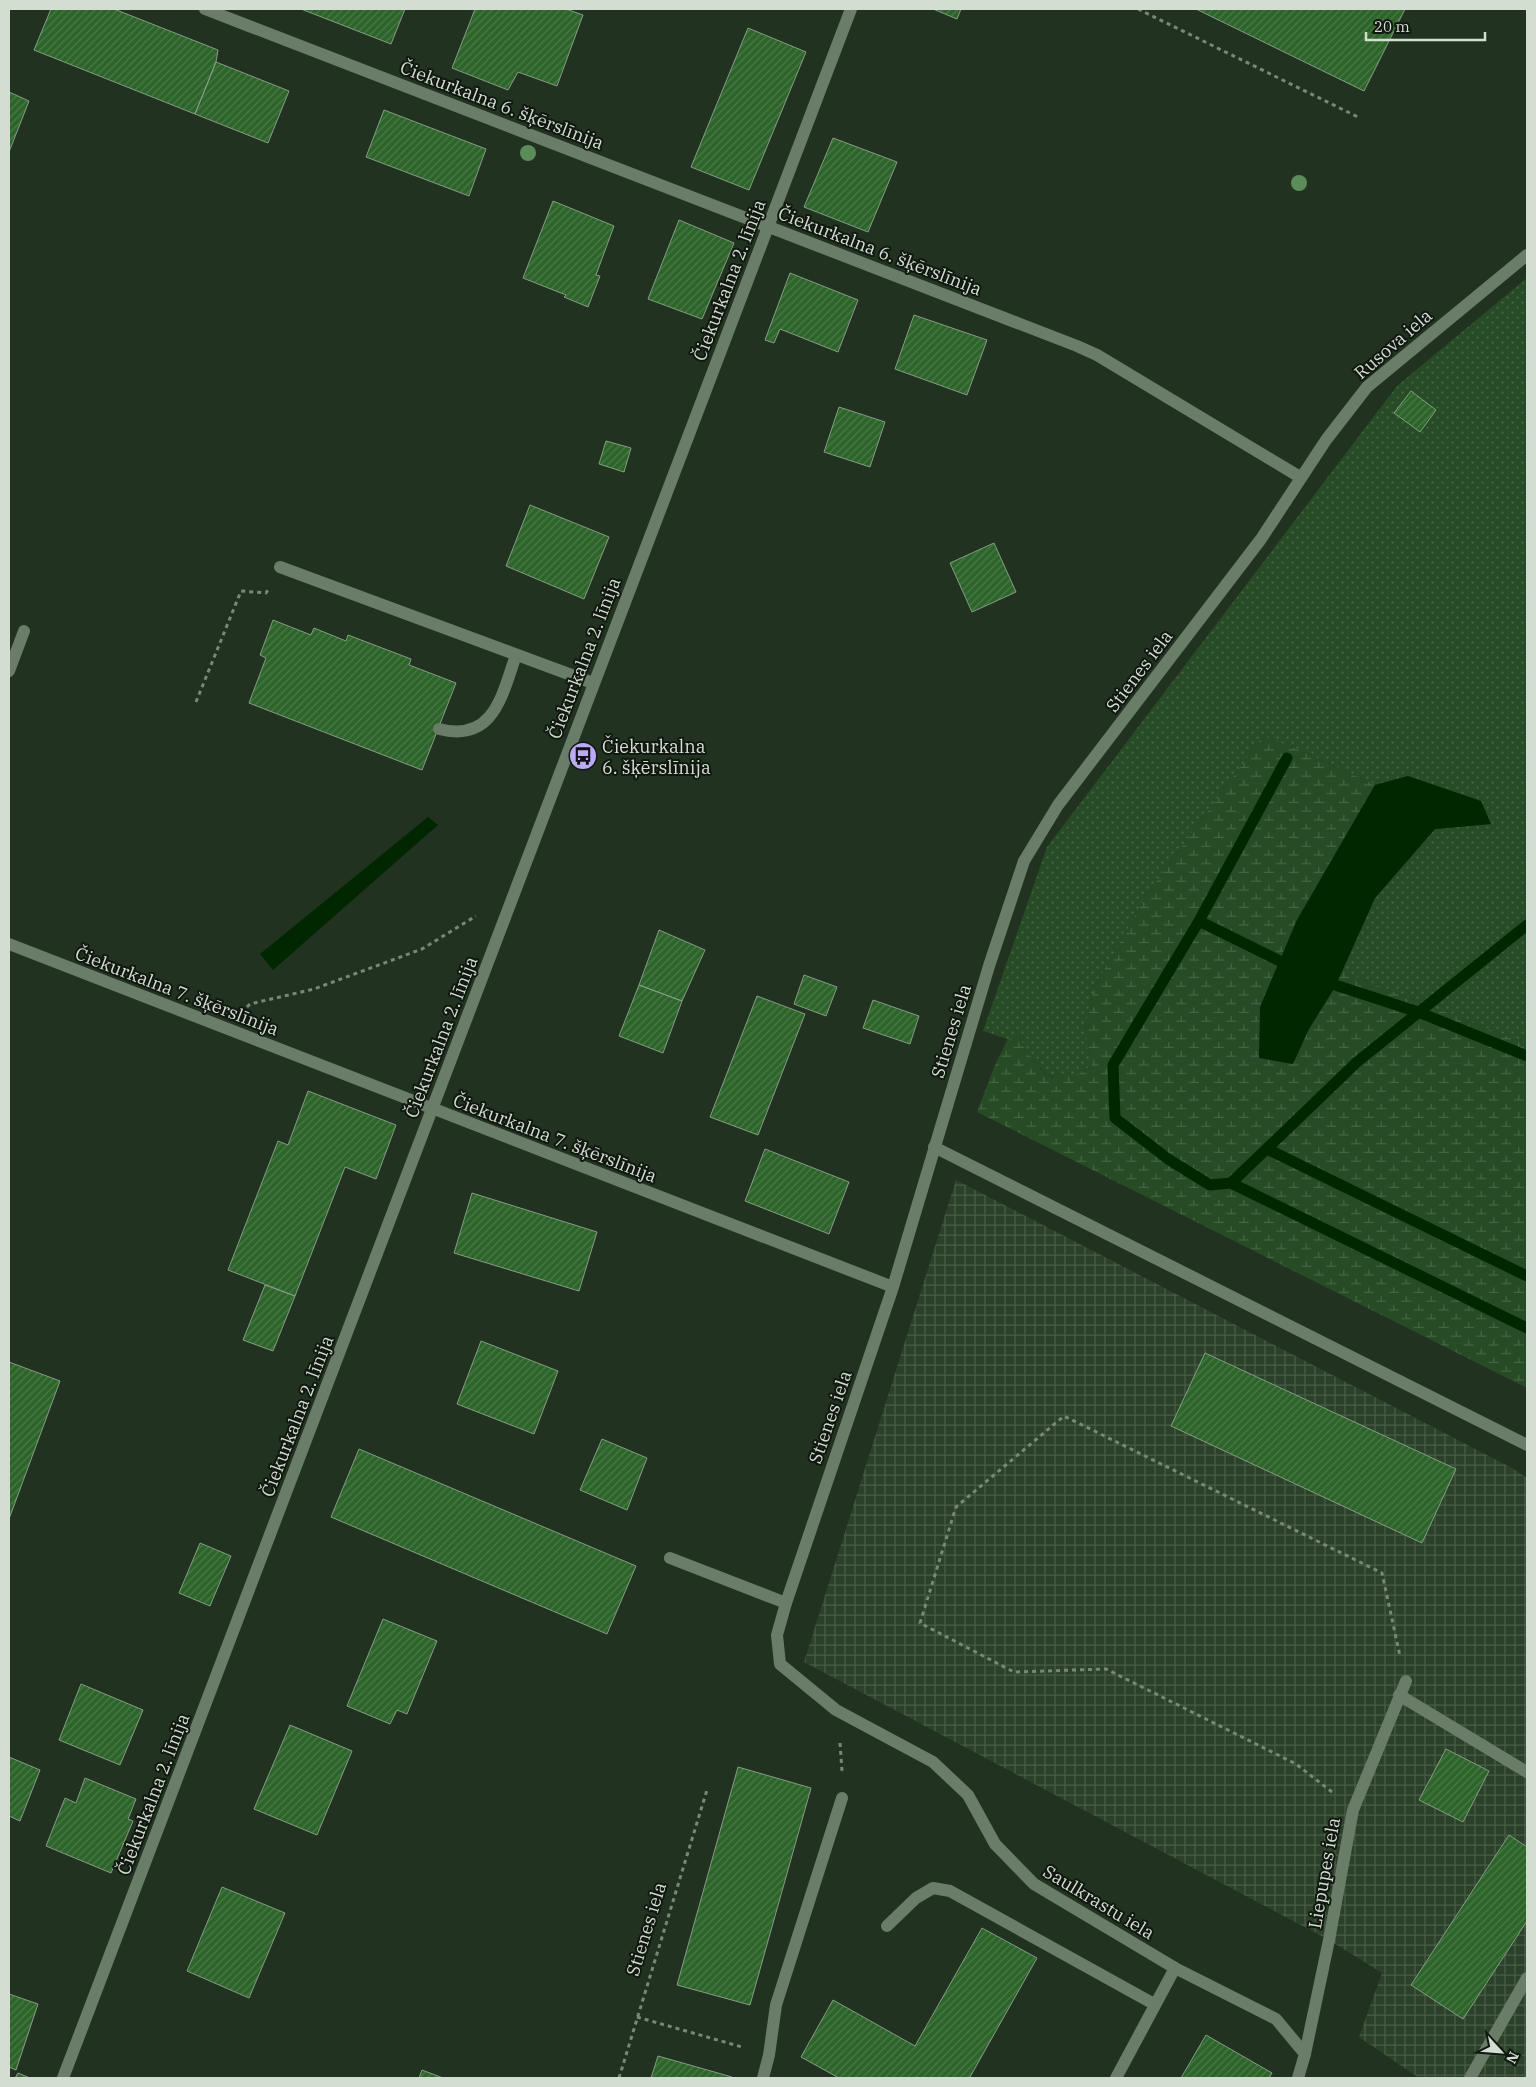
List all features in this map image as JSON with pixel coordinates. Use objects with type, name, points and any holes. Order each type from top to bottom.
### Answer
[{"type":"street","name":"Čiekurkalna 6. šķērslīnija","points":[[205,9],[1090,352],[1300,477]]},
{"type":"street","name":"Čiekurkalna 2. līnija","points":[[63,2078],[851,9]]},
{"type":"street","name":"Rusova iela","points":[[1300,477],[1367,387],[1527,254]]},
{"type":"street","name":"Stienes iela","points":[[780,1664],[777,1635],[786,1603],[893,1287],[988,966],[1024,861],[1058,806],[1262,539],[1300,477]]},
{"type":"street","points":[[280,567],[593,683]]},
{"type":"street","points":[[9,671],[24,631]]},
{"type":"street","points":[[439,729],[452,733],[465,732],[478,728],[487,720],[499,703],[516,655]]},
{"type":"street","name":"Čiekurkalna 7. šķērslīnija","points":[[9,944],[893,1287]]},
{"type":"street","points":[[934,1147],[1527,1445]]},
{"type":"street","points":[[670,1558],[786,1603]]},
{"type":"street","name":"Saulkrastu iela","points":[[780,1664],[836,1710],[933,1762],[968,1794],[996,1844],[1034,1884],[1175,1968],[1276,2019],[1305,2054]]},
{"type":"street","name":"Liepupes iela","points":[[1298,2078],[1305,2054],[1329,1940],[1353,1810],[1406,1681]]},
{"type":"street","points":[[1400,1695],[1527,1772]]},
{"type":"street","points":[[763,2078],[770,2055],[776,2005],[842,1798]]},
{"type":"street","points":[[887,1926],[916,1898],[933,1888],[950,1891],[1154,2004]]},
{"type":"street","points":[[1116,2078],[1175,1968]]},
{"type":"street","points":[[1470,2078],[1527,1978]]},
{"type":"path","points":[[1138,9],[1360,118]]},
{"type":"path","points":[[196,702],[241,591],[266,593],[280,567]]},
{"type":"path","points":[[222,1027],[250,1004],[314,989],[422,949],[486,910],[508,910]]},
{"type":"path","points":[[1353,1810],[1296,1764],[1106,1670],[1014,1672],[920,1623],[956,1507],[1064,1416],[1382,1573],[1406,1681]]},
{"type":"path","points":[[836,1710],[842,1760],[842,1798]]},
{"type":"path","name":"Stienes iela","points":[[619,2078],[708,1790]]},
{"type":"path","points":[[637,2017],[770,2055]]},
{"type":"shaded area","points":[[1408,776],[1481,801],[1491,824],[1435,829],[1375,898],[1335,987],[1309,1029],[1293,1064],[1259,1058],[1260,1007],[1297,920],[1375,785]]},
{"type":"shaded area","points":[[428,817],[438,825],[273,970],[260,954]]},
{"type":"shaded area","points":[[956,1180],[1512,1468],[1527,1478],[1527,2078],[1419,2078],[1359,2037],[1382,1973],[1329,1940],[804,1662]]},
{"type":"green space","points":[[1527,278],[1527,1044],[1353,976],[1343,969],[1375,898],[1435,829],[1491,824],[1408,776],[1375,785],[1304,752],[1263,736],[1148,893],[1094,988],[1084,1034],[1092,1065],[1079,1074],[1063,1074],[1054,1078],[1047,1074],[1037,1065],[1018,1036],[1008,1039],[983,1031],[1047,847],[1397,386]]},
{"type":"green space","points":[[1263,736],[1304,752],[1375,785],[1297,920],[1260,1007],[1309,1029],[1335,987],[1343,969],[1353,976],[1527,1044],[1527,1388],[977,1112],[995,1065],[1008,1039],[1018,1036],[1041,1070],[1053,1078],[1063,1074],[1079,1074],[1092,1065],[1084,1034],[1094,988],[1148,893]]},
{"type":"building","points":[[51,9],[114,9],[218,50],[216,62],[195,114],[34,50]]},
{"type":"building","points":[[301,9],[405,9],[391,44]]},
{"type":"building","points":[[475,9],[566,9],[583,15],[557,86],[518,72],[508,90],[452,68]]},
{"type":"building","points":[[933,9],[961,9],[957,19]]},
{"type":"building","points":[[1196,9],[1405,9],[1364,91]]},
{"type":"building","points":[[748,28],[806,52],[749,190],[691,167]]},
{"type":"building","points":[[216,62],[289,91],[268,143],[195,114]]},
{"type":"building","points":[[9,92],[29,101],[9,152]]},
{"type":"building","points":[[384,110],[486,149],[469,196],[366,157]]},
{"type":"building","points":[[833,138],[897,162],[868,232],[804,207]]},
{"type":"building","points":[[553,201],[614,226],[596,275],[600,276],[588,307],[564,297],[566,295],[523,278]]},
{"type":"building","points":[[679,220],[734,243],[702,319],[648,299]]},
{"type":"building","points":[[790,273],[858,300],[838,352],[780,329],[774,343],[765,340]]},
{"type":"building","points":[[914,315],[987,340],[967,395],[895,369]]},
{"type":"building","points":[[1411,391],[1436,410],[1420,432],[1394,413]]},
{"type":"building","points":[[839,407],[885,422],[870,467],[824,452]]},
{"type":"building","points":[[606,441],[631,448],[624,472],[599,464]]},
{"type":"building","points":[[530,505],[609,537],[584,599],[506,566]]},
{"type":"building","points":[[994,543],[1016,592],[972,612],[950,563]]},
{"type":"building","points":[[273,620],[311,635],[314,628],[346,641],[348,635],[411,659],[409,665],[456,683],[422,770],[249,703],[266,658],[260,655]]},
{"type":"building","points":[[659,930],[705,950],[682,1001],[639,985]]},
{"type":"building","points":[[804,975],[837,987],[826,1016],[794,1004]]},
{"type":"building","points":[[639,985],[682,1001],[663,1053],[619,1036]]},
{"type":"building","points":[[757,996],[805,1014],[758,1135],[710,1117]]},
{"type":"building","points":[[873,1000],[919,1016],[910,1044],[863,1028]]},
{"type":"building","points":[[308,1091],[396,1125],[376,1179],[345,1167],[295,1296],[228,1270],[278,1141],[288,1145]]},
{"type":"building","points":[[765,1149],[849,1182],[829,1234],[745,1201]]},
{"type":"building","points":[[472,1193],[597,1232],[579,1291],[454,1253]]},
{"type":"building","points":[[265,1285],[295,1296],[273,1351],[243,1340]]},
{"type":"building","points":[[481,1341],[558,1371],[534,1434],[457,1404]]},
{"type":"building","points":[[1205,1353],[1456,1469],[1422,1543],[1171,1426]]},
{"type":"building","points":[[9,1362],[60,1381],[9,1519]]},
{"type":"building","points":[[602,1439],[647,1458],[627,1510],[580,1490]]},
{"type":"building","points":[[359,1449],[636,1566],[607,1634],[331,1517]]},
{"type":"building","points":[[200,1543],[231,1556],[210,1606],[179,1593]]},
{"type":"building","points":[[383,1619],[437,1641],[407,1714],[397,1710],[390,1724],[347,1706]]},
{"type":"building","points":[[81,1684],[143,1710],[120,1765],[59,1740]]},
{"type":"building","points":[[290,1725],[352,1751],[317,1835],[254,1809]]},
{"type":"building","points":[[1446,1749],[1489,1771],[1463,1822],[1419,1800]]},
{"type":"building","points":[[9,1757],[40,1770],[20,1821],[9,1816]]},
{"type":"building","points":[[738,1767],[811,1788],[750,2005],[677,1985]]},
{"type":"building","points":[[85,1778],[136,1799],[128,1819],[133,1821],[111,1873],[46,1846],[65,1798],[76,1803]]},
{"type":"building","points":[[1509,1835],[1527,1847],[1527,1921],[1463,2019],[1411,1985]]},
{"type":"building","points":[[222,1887],[285,1913],[249,1998],[187,1971]]},
{"type":"building","points":[[982,1928],[1037,1958],[970,2077],[972,2078],[839,2078],[801,2057],[833,2000],[915,2046]]},
{"type":"building","points":[[9,1994],[38,2004],[16,2070],[9,2067]]},
{"type":"building","points":[[1206,2035],[1272,2073],[1269,2078],[1181,2078]]},
{"type":"building","points":[[658,2056],[732,2077],[651,2078]]},
{"type":"building","points":[[422,2070],[443,2078],[419,2078]]},
{"type":"building","points":[[18,2073],[30,2078],[15,2078]]},
{"type":"waterway","points":[[1287,758],[1199,921],[1113,1065],[1115,1118],[1168,1159],[1210,1185],[1231,1183],[1527,1328]]},
{"type":"waterway","points":[[1199,921],[1294,968]]},
{"type":"waterway","points":[[1231,1183],[1357,1062],[1527,925]]},
{"type":"waterway","points":[[1323,981],[1418,1012],[1527,1056]]},
{"type":"waterway","points":[[1267,1149],[1527,1276]]},
{"type":"place","name":"Čiekurkalna 6. šķērslīnija","points":[[583,756]]}]
